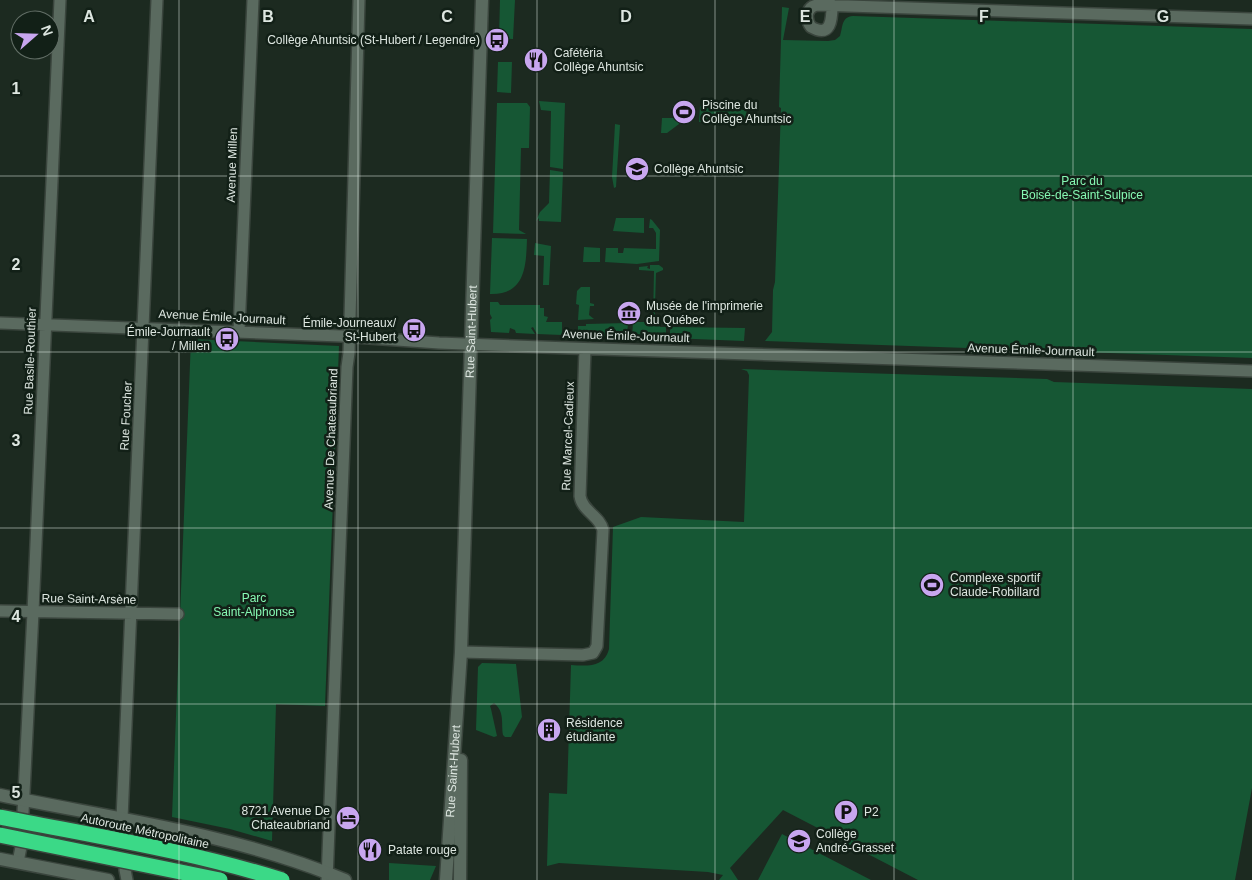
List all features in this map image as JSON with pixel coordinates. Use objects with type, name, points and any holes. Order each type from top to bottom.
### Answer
[{"type":"highway","name":"Autoroute Métropolitaine","points":[[0,817],[180,852],[282,880]]},
{"type":"highway","points":[[0,835],[220,880]]},
{"type":"main road","name":"Rue Saint-Hubert","points":[[460,880],[460,657],[482,0]]},
{"type":"main road","name":"Rue Saint-Hubert","points":[[443,877],[460,657]]},
{"type":"main road","points":[[0,795],[208,836],[250,847],[327,876],[345,880]]},
{"type":"main road","points":[[0,859],[108,880]]},
{"type":"street","name":"Rue Basile-Routhier","points":[[23,813],[60,0]]},
{"type":"street","name":"Rue Foucher","points":[[122,833],[157,0]]},
{"type":"street","name":"Avenue Millen","points":[[239,331],[253,0]]},
{"type":"street","name":"Avenue De Chateaubriand","points":[[327,876],[350,336],[359,0]]},
{"type":"street","points":[[832,5],[992,5],[1252,18]]},
{"type":"street","name":"Avenue Émile-Journault","points":[[0,322],[350,336],[585,349],[1252,371]]},
{"type":"street","name":"Rue Marcel-Cadieux","points":[[460,657],[583,655],[593,652],[597,646],[603,530],[601,524],[582,503],[580,496],[585,349]]},
{"type":"street","name":"Rue Saint-Arsène","points":[[0,611],[178,614]]},
{"type":"street","points":[[18,862],[21,847]]},
{"type":"green space","points":[[500,0],[515,0],[513,39],[499,38]]},
{"type":"green space","name":"Parc du Boisé-de-Saint-Sulpice","points":[[782,7],[789,8],[783,40],[835,40],[840,36],[844,20],[853,16],[1252,29],[1252,358],[765,341],[772,332],[773,290],[775,282],[781,108],[779,107]]},
{"type":"green space","points":[[498,62],[512,62],[511,93],[497,92]]},
{"type":"green space","points":[[539,101],[565,103],[563,169],[550,167],[551,111],[541,110]]},
{"type":"green space","points":[[497,103],[527,103],[530,107],[529,148],[521,148],[519,230],[526,234],[493,233]]},
{"type":"green space","points":[[700,106],[742,108],[742,110],[747,110],[745,119],[739,123],[699,122]]},
{"type":"green space","points":[[662,118],[679,118],[679,124],[667,133],[661,133]]},
{"type":"green space","points":[[615,124],[620,125],[616,187],[614,188],[612,177]]},
{"type":"green space","points":[[550,170],[563,172],[561,222],[539,221],[539,218],[536,221],[540,212],[549,203]]},
{"type":"green space","points":[[616,218],[644,218],[644,233],[613,231]]},
{"type":"green space","points":[[650,219],[660,230],[659,261],[637,264],[605,262],[606,248],[618,248],[618,253],[623,253],[624,248],[656,249],[656,233],[653,228],[649,228]]},
{"type":"green space","points":[[492,238],[527,239],[526,259],[522,277],[511,289],[502,293],[490,294]]},
{"type":"green space","points":[[535,243],[551,246],[549,285],[543,285],[544,256],[534,255]]},
{"type":"green space","points":[[584,247],[600,248],[600,262],[583,262]]},
{"type":"green space","points":[[650,265],[659,265],[663,268],[663,270],[656,273],[655,306],[661,304],[661,312],[655,312],[655,320],[653,320],[654,271],[639,270],[639,267],[648,266],[647,268],[650,269]]},
{"type":"green space","points":[[581,287],[590,287],[590,303],[594,304],[594,306],[590,306],[589,315],[594,319],[578,320],[579,305],[576,304],[577,291]]},
{"type":"green space","points":[[490,302],[498,302],[500,305],[540,305],[540,308],[544,308],[544,316],[548,317],[546,322],[562,322],[562,335],[537,334],[533,327],[531,328],[535,334],[516,333],[515,330],[510,328],[509,333],[491,332]]},
{"type":"green space","points":[[633,322],[660,322],[660,327],[666,327],[666,338],[632,337]]},
{"type":"green space","points":[[628,323],[627,337],[578,335],[578,326],[586,326],[586,324]]},
{"type":"green space","points":[[670,327],[745,328],[744,341],[670,338]]},
{"type":"green space","name":"Parc Saint-Alphonse","points":[[191,339],[339,346],[325,706],[276,704],[272,841],[230,829],[172,817]]},
{"type":"green space","name":"Complexe sportif Claude-Robillard","points":[[741,369],[1047,379],[1054,382],[1252,389],[1252,788],[1235,880],[918,880],[783,810],[730,868],[738,880],[719,880],[723,875],[708,872],[559,863],[547,866],[549,793],[567,794],[571,665],[599,663],[607,655],[609,649],[613,527],[641,517],[744,522],[749,375],[747,371]]},
{"type":"green space","points":[[482,663],[516,664],[522,717],[511,737],[503,735],[500,710],[494,703],[490,706],[497,736],[494,737],[476,730],[478,667]]},
{"type":"green space","points":[[782,834],[871,880],[758,880]]},
{"type":"green space","points":[[389,863],[436,866],[430,880],[389,880]]},
{"type":"place","name":"Collège Ahuntsic (St-Hubert / Legendre)","points":[[497,40]]},
{"type":"place","name":"Cafétéria Collège Ahuntsic","points":[[536,60]]},
{"type":"place","name":"Piscine du Collège Ahuntsic","points":[[684,112]]},
{"type":"place","name":"Collège Ahuntsic","points":[[637,169]]},
{"type":"place","name":"Musée de l'imprimerie du Québec","points":[[629,313]]},
{"type":"place","name":"Émile-Journeaux/ St-Hubert","points":[[414,330]]},
{"type":"place","name":"Émile-Journault / Millen","points":[[227,339]]},
{"type":"place","name":"Complexe sportif Claude-Robillard","points":[[932,585]]},
{"type":"place","name":"Résidence étudiante","points":[[549,730]]},
{"type":"place","name":"P2","points":[[846,812]]},
{"type":"place","name":"8721 Avenue De Chateaubriand","points":[[348,818]]},
{"type":"place","name":"Collège André-Grasset","points":[[799,841]]},
{"type":"place","name":"Patate rouge","points":[[370,850]]}]
